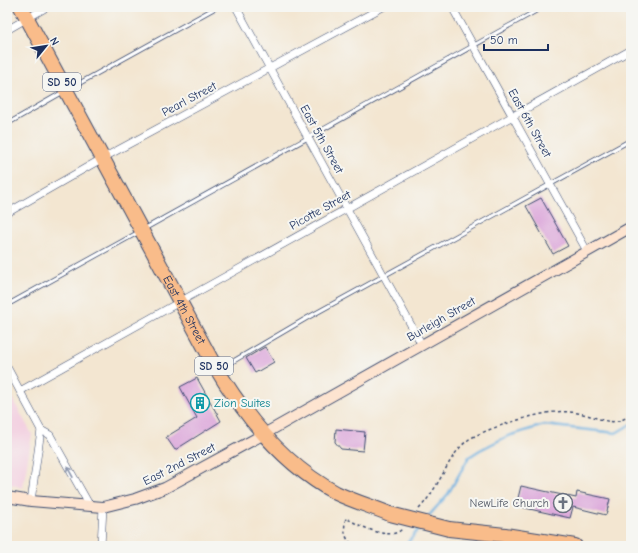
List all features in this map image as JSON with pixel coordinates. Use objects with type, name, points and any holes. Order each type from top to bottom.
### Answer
[{"type":"highway","name":"East 4th Street","points":[[24,12],[143,230],[217,370],[240,406],[264,434],[299,467],[319,482],[337,493],[390,514],[449,529],[505,540],[575,546]]},
{"type":"street","points":[[7,30],[24,12],[47,7]]},
{"type":"street","name":"East 5th Street","points":[[236,7],[348,207],[422,345]]},
{"type":"street","name":"Pearl Street","points":[[7,213],[103,158],[383,7]]},
{"type":"street","name":"East 6th Street","points":[[452,7],[587,251]]},
{"type":"street","name":"Picotte Street","points":[[20,391],[631,50]]},
{"type":"street","name":"Burleigh Street","points":[[264,434],[631,227]]},
{"type":"street","points":[[7,368],[41,430],[50,436],[90,506]]},
{"type":"street","points":[[31,501],[41,430]]},
{"type":"street","name":"East 2nd Street","points":[[7,496],[31,501],[103,507],[135,499],[165,488],[264,434]]},
{"type":"street","points":[[101,546],[103,507]]},
{"type":"lane","points":[[7,124],[217,7]]},
{"type":"lane","points":[[7,305],[310,138],[543,7]]},
{"type":"lane","points":[[217,370],[306,318],[631,140]]},
{"type":"path","points":[[415,514],[440,480],[456,453],[468,440],[493,428],[555,412],[582,414],[602,421],[615,422],[624,420],[631,414]]},
{"type":"path","points":[[357,546],[353,545],[345,535],[343,528],[346,518],[358,524],[388,534],[400,531],[405,525]]},
{"type":"shaded area","points":[[7,389],[32,434],[23,488],[7,483]]},
{"type":"building","points":[[541,198],[568,246],[553,254],[526,206]]},
{"type":"building","points":[[265,347],[274,362],[255,373],[246,358]]},
{"type":"building","name":"Zion Suites","points":[[197,378],[221,421],[175,450],[166,437],[197,418],[180,387]]},
{"type":"building","points":[[336,429],[365,432],[363,451],[341,449],[335,442]]},
{"type":"building","name":"NewLife Church","points":[[521,486],[576,498],[577,492],[610,499],[606,515],[573,507],[570,518],[516,506]]},
{"type":"waterway","points":[[426,519],[448,494],[469,457],[508,436],[544,425],[616,433],[631,424]]},
{"type":"waterway","points":[[405,546],[421,526]]},
{"type":"place","name":"Zion Suites","points":[[200,403]]},
{"type":"place","name":"NewLife Church","points":[[563,503]]}]
